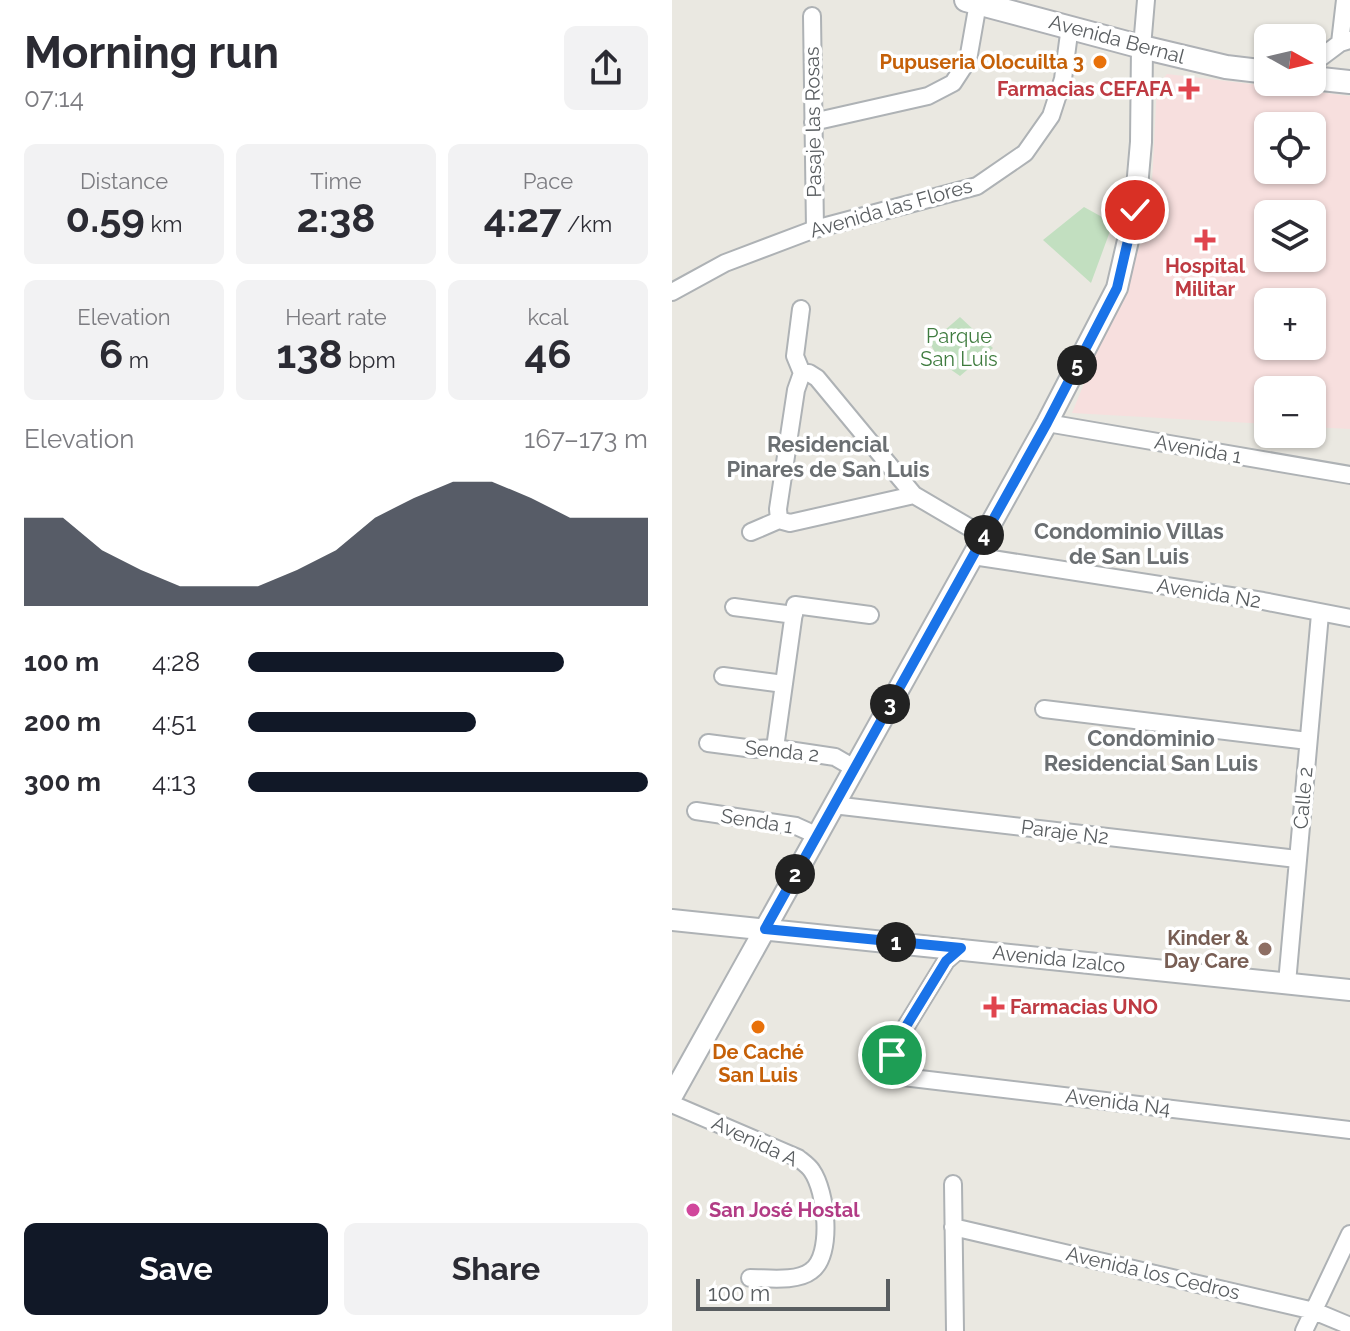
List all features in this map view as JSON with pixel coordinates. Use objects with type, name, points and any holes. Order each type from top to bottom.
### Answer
[{"type":"main road","name":"Avenida Bernal","points":[[972,2],[1142,47],[1226,67],[1254,70]]},
{"type":"main road","points":[[1326,79],[1350,82]]},
{"type":"street","points":[[672,1096],[1047,423],[1117,288],[1135,210],[1141,142],[1146,0]]},
{"type":"street","points":[[1326,55],[1345,42],[1345,0]]},
{"type":"street","points":[[813,122],[928,96],[953,83],[968,60],[972,2]]},
{"type":"street","name":"Pasaje las Rosas","points":[[812,16],[815,229]]},
{"type":"street","name":"Avenida las Flores","points":[[672,292],[725,263],[815,229],[977,186],[1025,153],[1051,116],[1063,79],[1070,26]]},
{"type":"street","points":[[779,520],[778,509],[796,390],[802,373],[795,356],[801,309]]},
{"type":"street","points":[[802,373],[817,378],[914,495],[984,536]]},
{"type":"street","name":"Avenida 1","points":[[1047,423],[1350,475]]},
{"type":"street","points":[[751,532],[779,520],[790,523],[914,495]]},
{"type":"street","name":"Avenida N2","points":[[973,556],[1263,601],[1350,618]]},
{"type":"street","points":[[734,607],[870,615]]},
{"type":"street","points":[[775,748],[794,610]]},
{"type":"street","name":"Calle 2","points":[[1287,983],[1320,614]]},
{"type":"street","points":[[723,676],[784,684]]},
{"type":"street","points":[[1044,709],[1308,741]]},
{"type":"street","name":"Senda 2","points":[[708,743],[835,757],[854,768]]},
{"type":"street","name":"Paraje N2","points":[[833,805],[1297,859]]},
{"type":"street","name":"Senda 1","points":[[696,811],[796,826],[816,835]]},
{"type":"street","name":"Avenida Izalco","points":[[672,920],[1350,990]]},
{"type":"street","name":"Avenida N4","points":[[961,948],[946,961],[894,1046],[892,1063],[903,1077],[1350,1130]]},
{"type":"street","name":"Avenida A","points":[[672,1104],[798,1158],[811,1169],[821,1189],[826,1236],[819,1264],[809,1273],[795,1277],[750,1278]]},
{"type":"street","points":[[953,1184],[955,1331]]},
{"type":"street","name":"Avenida los Cedros","points":[[953,1227],[1314,1311],[1350,1326]]},
{"type":"street","points":[[1304,1331],[1350,1234]]},
{"type":"shaded area","name":"Hospital Militar","points":[[1167,74],[1254,84],[1254,96],[1326,96],[1326,93],[1350,96],[1350,429],[1326,428],[1326,376],[1254,376],[1254,423],[1072,413],[1150,221],[1157,86]]},
{"type":"green space","points":[[1084,207],[1113,223],[1091,283],[1043,240]]},
{"type":"green space","name":"Parque San Luis","points":[[960,317],[993,348],[960,376],[940,362],[930,343]]},
{"type":"place","name":"Pupuseria Olocuilta 3","points":[[1100,62]]},
{"type":"place","name":"Farmacias CEFAFA","points":[[1189,89]]},
{"type":"place","name":"Hospital Militar","points":[[1205,240]]},
{"type":"place","name":"Kinder & Day Care","points":[[1265,949]]},
{"type":"place","name":"Farmacias UNO","points":[[994,1007]]},
{"type":"place","name":"De Caché San Luis","points":[[758,1027]]},
{"type":"place","name":"San José Hostal","points":[[693,1210]]},
{"type":"district","name":"Residencial Pinares de San Luis","points":[[828,456]]},
{"type":"district","name":"Condominio Villas de San Luis","points":[[1129,544]]},
{"type":"district","name":"Condominio Residencial San Luis","points":[[1151,750]]},
{"type":"route","points":[[892,1055],[894,1046],[946,961],[961,948],[765,929],[1047,423],[1117,288],[1135,210]]}]
